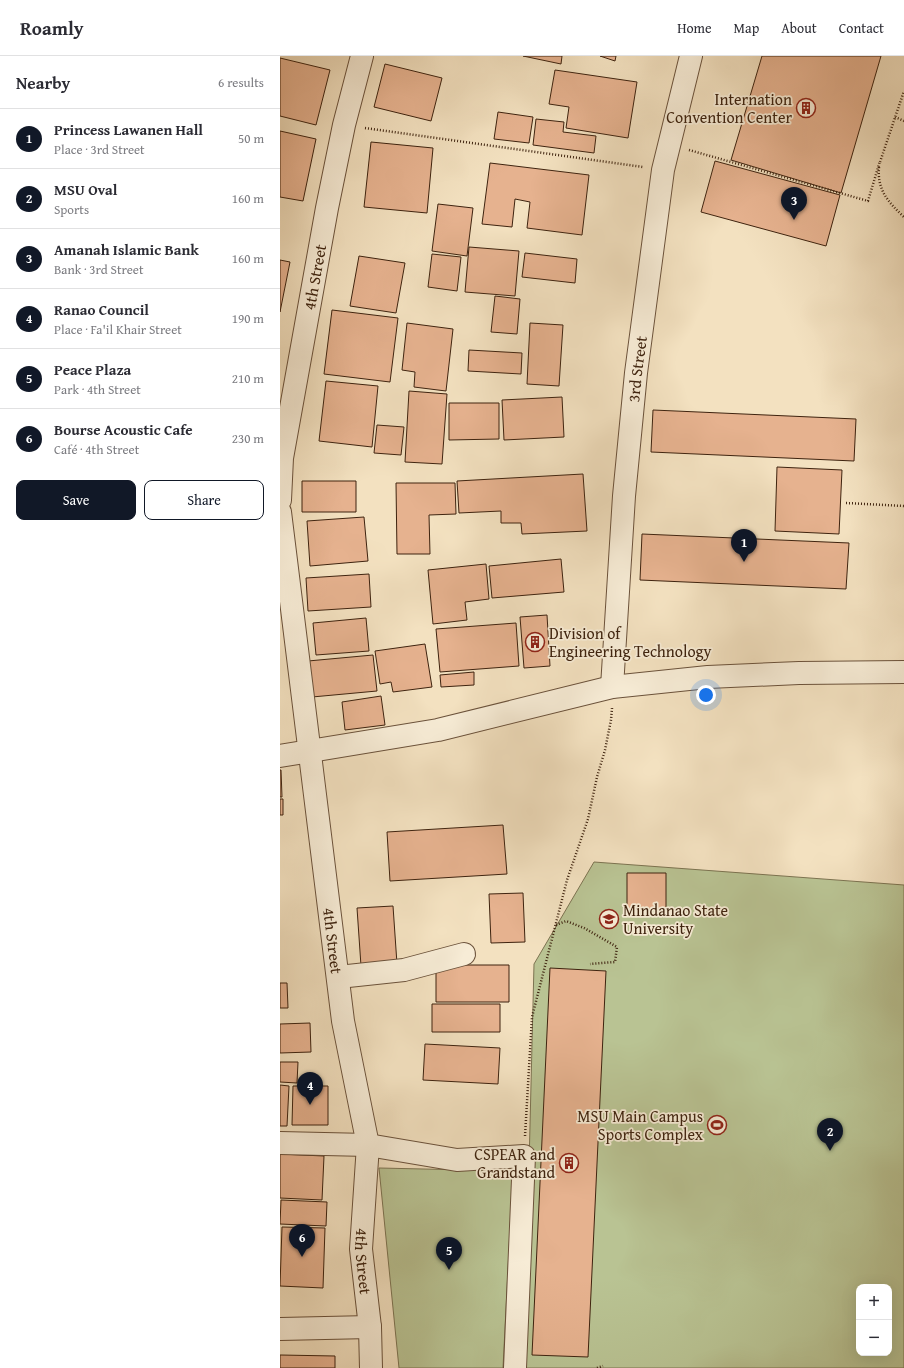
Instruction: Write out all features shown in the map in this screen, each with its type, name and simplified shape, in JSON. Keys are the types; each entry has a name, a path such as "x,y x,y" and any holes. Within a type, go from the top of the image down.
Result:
{"street":[{"name":"4th Street","path":"280,500 282,458 327,208 344,125 362,56"},
{"name":"3rd Street","path":"612,686 624,496 636,373 663,170 691,56"},
{"name":"4th Street","path":"280,512 343,1021 368,1145 361,1249 370,1327 372,1368"},
{"path":"280,756 438,730 612,686 731,676 799,673 904,672"},
{"path":"348,976 404,970 464,954"},
{"path":"280,1144 368,1145 457,1160 524,1156 515,1368"},
{"path":"280,1329 370,1327"}],"path":[{"path":"670,145 868,202 880,161 904,91"},
{"path":"895,117 904,121"},
{"path":"344,125 663,170"},
{"path":"880,161 878,178 882,190 890,203 904,217"},
{"path":"846,503 904,506"},
{"path":"524,1156 532,1017 567,880 588,819 597,777 605,750 611,720 612,686"},
{"path":"555,925 566,922 584,928 616,947 615,962 590,964"},
{"path":"597,1368 603,1366"}],"green space":[{"name":"MSU Main Campus Sports Complex","path":"594,862 904,885 904,1368 524,1368 534,964"},
{"path":"379,1168 513,1171 503,1368 399,1368"}],"building":[{"path":"523,56 562,56 561,64"},
{"path":"600,56 616,56 615,61"},
{"name":"Internation Convention Center","path":"762,56 881,56 841,193 731,160"},
{"path":"280,58 330,70 316,125 280,116"},
{"path":"385,64 442,78 431,121 374,107"},
{"path":"555,70 637,82 628,138 566,128 569,107 549,104"},
{"path":"498,112 533,117 529,143 494,139"},
{"path":"536,119 564,122 563,132 596,136 594,153 533,145"},
{"path":"280,131 316,139 303,201 280,197"},
{"path":"371,142 433,148 427,213 364,207"},
{"path":"715,161 840,195 826,246 701,212"},
{"path":"490,163 589,175 582,235 527,228 530,202 515,199 512,227 482,224"},
{"path":"438,204 473,208 467,256 432,251"},
{"path":"469,247 519,251 515,296 465,292"},
{"path":"525,253 577,259 575,283 522,277"},
{"path":"432,254 461,257 457,291 428,287"},
{"path":"359,256 405,263 396,313 350,306"},
{"path":"280,260 290,262 280,312"},
{"path":"495,296 520,299 517,334 491,332"},
{"path":"332,310 398,318 390,382 324,374"},
{"path":"407,323 453,329 446,391 414,387 415,372 402,370"},
{"path":"530,323 563,325 559,386 527,384"},
{"path":"469,350 522,353 521,374 468,371"},
{"path":"326,381 378,386 372,447 319,441"},
{"path":"409,391 447,394 442,464 405,462"},
{"path":"562,397 564,437 504,440 502,400"},
{"path":"449,403 499,403 499,439 449,440"},
{"path":"653,410 856,419 854,461 651,452"},
{"path":"377,425 404,427 401,455 374,453"},
{"path":"777,467 842,470 839,534 775,531"},
{"path":"583,474 587,531 522,534 521,523 501,523 501,511 459,513 457,481"},
{"path":"302,481 356,481 356,512 302,512"},
{"path":"396,483 455,483 456,514 429,515 430,554 397,554"},
{"path":"364,517 368,561 310,566 307,521"},
{"path":"642,534 849,543 846,589 640,580"},
{"path":"561,559 564,592 492,598 489,566"},
{"path":"486,564 489,599 465,602 467,620 433,624 428,570"},
{"path":"369,574 371,607 308,611 306,578"},
{"name":"Division of Engineering Technology","path":"547,615 550,666 524,668 520,617"},
{"path":"366,618 369,651 316,655 313,623"},
{"path":"516,623 519,666 440,672 436,629"},
{"path":"425,644 432,687 393,692 391,682 380,684 375,651"},
{"path":"373,655 377,691 312,697 308,661"},
{"path":"474,672 474,685 441,687 440,675"},
{"path":"381,696 385,725 345,730 342,702"},
{"path":"281,770 282,797 280,797"},
{"path":"280,799 283,799 283,815 280,815"},
{"path":"503,825 507,874 390,881 387,832"},
{"path":"627,873 666,873 666,909 627,909"},
{"path":"523,893 525,942 491,943 489,894"},
{"path":"393,906 397,964 361,966 357,908"},
{"path":"436,965 509,965 509,1002 436,1002"},
{"name":"CSPEAR and Grandstand","path":"550,968 606,971 588,1357 532,1355"},
{"path":"280,983 287,983 288,1008 280,1008"},
{"path":"432,1004 500,1004 500,1032 432,1032"},
{"path":"310,1023 311,1052 280,1053 280,1024"},
{"path":"425,1044 500,1048 498,1084 423,1080"},
{"path":"280,1062 298,1062 297,1083 280,1082"},
{"path":"280,1085 289,1086 287,1126 280,1126"},
{"path":"293,1086 328,1086 328,1125 292,1125"},
{"path":"280,1154 324,1156 322,1200 280,1198"},
{"path":"281,1200 327,1202 326,1226 280,1224"},
{"path":"282,1227 325,1228 323,1288 280,1286"},
{"path":"280,1355 335,1356 335,1368 280,1368"}],"place":[{"name":"Internation Convention Center","path":"806,108"},
{"name":"Amanah Islamic Bank","path":"794,220"},
{"name":"Princess Lawanen Hall","path":"744,562"},
{"name":"Division of Engineering Technology","path":"535,642"},
{"name":"Mindanao State University","path":"609,919"},
{"name":"Ranao Council","path":"310,1105"},
{"name":"MSU Main Campus Sports Complex","path":"717,1125"},
{"name":"MSU Oval","path":"830,1151"},
{"name":"CSPEAR and Grandstand","path":"569,1163"},
{"name":"Bourse Acoustic Cafe","path":"302,1257"},
{"name":"Peace Plaza","path":"449,1270"}]}
